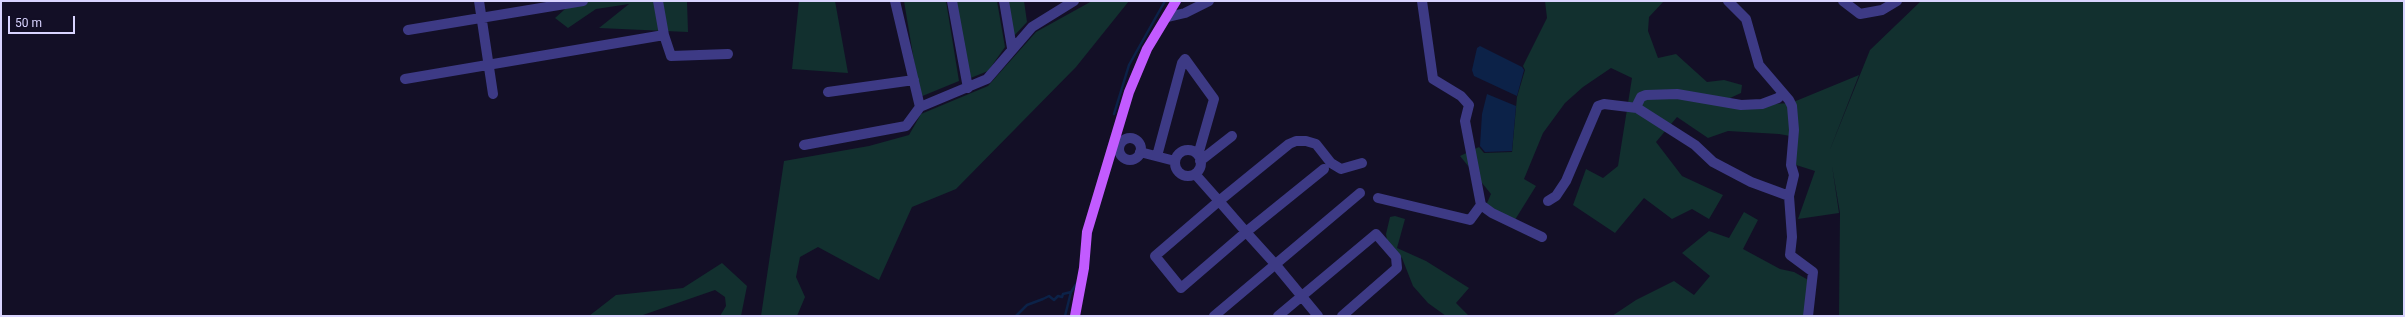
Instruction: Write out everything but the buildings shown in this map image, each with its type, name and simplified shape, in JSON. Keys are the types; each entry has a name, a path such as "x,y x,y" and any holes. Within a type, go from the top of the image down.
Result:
{"main road":[{"path":"1075,316 1084,268 1087,232 1117,144 1136,72 1147,49 1176,1"}],"street":[{"path":"479,1 480,18 493,94"},
{"path":"408,30 583,1"},
{"path":"658,1 664,34 669,52 673,57 728,54"},
{"path":"895,1 920,107"},
{"path":"952,1 968,88"},
{"path":"1004,1 1012,48"},
{"path":"804,145 902,127 910,121 920,107 987,79 999,68 1012,48 1032,27 1059,6 1074,1"},
{"path":"1168,16 1185,13 1209,1"},
{"path":"1422,1 1433,79 1460,96 1469,105 1465,121 1481,205 1492,213 1542,237"},
{"path":"1728,1 1746,19 1759,65 1789,100 1793,115 1791,165 1794,179 1789,196 1792,237 1790,255 1810,270 1814,278 1808,316"},
{"path":"1843,1 1860,14 1882,10 1897,1"},
{"path":"405,79 664,34"},
{"path":"1157,156 1182,63 1185,59 1214,99 1199,158 1200,168 1195,174 1187,176 1179,173 1175,166 1175,160 1178,154 1186,150 1199,158"},
{"path":"828,92 914,80"},
{"path":"1638,108 1638,100 1646,95 1677,94 1741,105 1762,104 1778,98 1783,93"},
{"path":"1548,202 1556,196 1566,181 1598,106 1604,104 1638,108 1694,145 1717,164 1751,182 1789,196"},
{"path":"1199,158 1232,136"},
{"path":"1128,138 1135,139 1140,145 1140,152 1136,158 1126,159 1121,155 1117,144 1128,138"},
{"path":"1324,169 1246,232 1181,288 1154,256 1289,144 1296,141 1306,141 1316,144 1331,163 1341,169 1362,163"},
{"path":"1140,152 1175,160"},
{"path":"1195,174 1275,264 1318,316"},
{"path":"1214,316 1360,193"},
{"path":"1378,198 1470,220 1481,205"},
{"path":"1278,316 1376,234 1396,257 1397,268 1342,316"}],"green space":[{"path":"571,1 687,1 688,32 599,28 629,4 596,9 568,28 555,18 573,2"},
{"path":"799,1 835,1 848,73 792,69"},
{"path":"904,1 946,1 959,81 920,97"},
{"path":"955,1 997,1 1005,47 988,71 968,79"},
{"path":"1005,1 1024,1 1027,22 1013,37"},
{"path":"1092,1 1129,1 1076,67 956,189 912,207 879,280 818,247 800,257 796,277 805,297 797,316 761,316 784,161 869,146 909,135 921,114 988,86 1036,32"},
{"path":"1545,1 1664,1 1649,17 1648,31 1658,58 1676,54 1707,82 1724,80 1742,85 1741,93 1730,98 1733,106 1791,103 1859,75 1829,152 1870,50 1921,1 2404,1 2404,316 1839,316 1840,213 1832,166 1839,213 1798,219 1815,171 1793,164 1796,137 1779,134 1728,131 1708,138 1677,117 1656,142 1682,176 1723,195 1709,219 1692,209 1672,219 1644,198 1615,233 1573,205 1586,169 1603,178 1618,166 1632,78 1611,68 1583,87 1565,103 1543,133 1524,179 1536,186 1513,223 1483,212 1491,194 1460,156 1479,147 1484,153 1512,152 1517,97 1525,70 1523,66 1547,18"},
{"path":"1744,212 1758,220 1743,249 1780,269 1794,272 1812,282 1805,316 1612,316 1636,300 1674,281 1694,295 1710,276 1682,253 1709,231 1729,238"},
{"path":"1395,216 1405,219 1397,248 1426,261 1469,288 1456,303 1469,316 1446,316 1428,303 1413,286 1402,258 1388,246 1386,234 1390,217"},
{"path":"722,263 747,286 741,316 720,316 726,306 725,297 715,290 640,316 589,316 616,295 683,288"}],"water":[{"path":"1480,46 1522,67 1524,70 1517,96 1474,76 1472,70 1477,48"},
{"path":"1487,94 1516,106 1512,151 1485,152 1480,146 1482,114"}],"waterway":[{"path":"1114,114 1129,65 1165,1"},
{"path":"1065,316 1071,292 1077,283"},
{"path":"1016,316 1027,305 1049,296 1054,300 1058,296 1062,297 1063,294 1071,292"}]}
